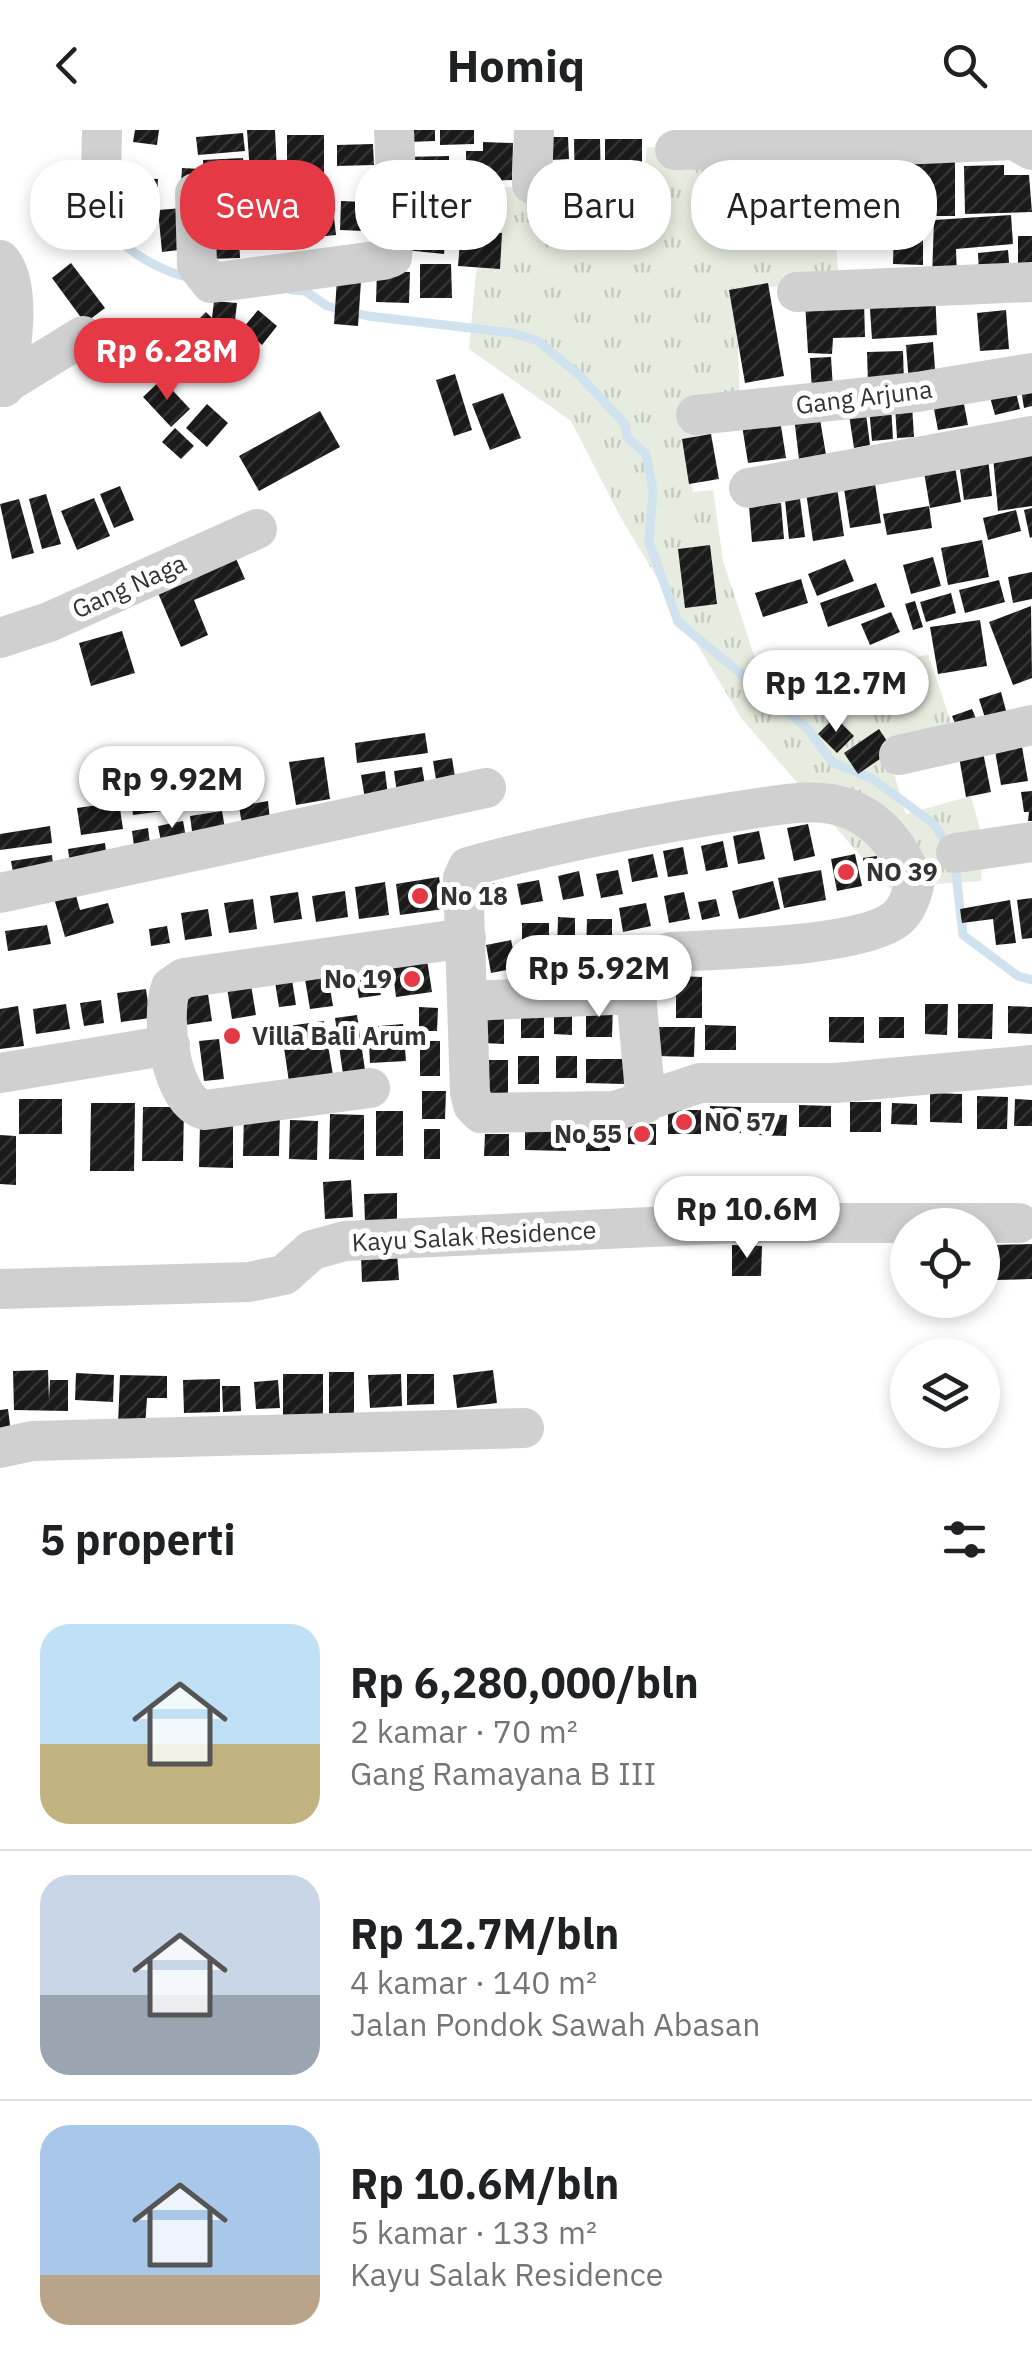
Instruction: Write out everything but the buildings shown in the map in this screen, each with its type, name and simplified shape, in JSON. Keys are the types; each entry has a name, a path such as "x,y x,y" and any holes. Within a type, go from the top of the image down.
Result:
{"street":[{"path":"101,160 102,130"},
{"path":"197,250 197,265 211,282 392,257 396,231 394,130"},
{"path":"533,160 534,130"},
{"path":"675,150 916,137 1014,140 1032,150"},
{"path":"0,260 11,282 12,353 2,387"},
{"path":"797,292 1032,282"},
{"path":"2,387 83,336"},
{"name":"Gang Arjuna","path":"696,415 917,392 1032,373"},
{"path":"749,488 1032,436"},
{"name":"Gang Naga","path":"0,638 49,622 257,529"},
{"path":"899,755 1032,724"},
{"path":"0,893 486,788"},
{"path":"646,1104 636,994 637,978 648,963 671,952 848,936 886,926 900,917 914,886 903,855 885,831 831,804 763,808 674,821 468,867 463,878 470,1092 473,1105 482,1112 615,1111 646,1104 700,1084 836,1083 1032,1064"},
{"path":"956,853 1032,842"},
{"path":"370,1088 205,1110 186,1102 179,1090 170,1046 170,987 184,978 466,938"},
{"path":"468,1001 636,994"},
{"path":"0,1073 170,1046"},
{"name":"Kayu Salak Residence","path":"0,1289 249,1282 284,1275 312,1250 345,1241 740,1223 1018,1223"},
{"path":"0,1306 226,1302"},
{"path":"0,1448 32,1441 524,1428"}],"green space":[{"path":"647,147 709,150 708,160 691,160 691,250 837,250 839,283 736,289 740,409 705,413 710,453 688,456 693,492 713,490 723,561 769,701 928,654 955,734 888,753 906,814 971,796 984,844 981,881 921,885 923,915 884,883 742,719 621,518 571,421 469,349 478,250 507,250 507,187 527,189 527,250 671,250 671,160 646,160"}],"waterway":[{"path":"131,250 168,271 192,278"},
{"path":"291,290 305,291 327,306 368,316 513,333 538,341 579,375 625,424 627,437 646,454 653,491 649,542 678,622 808,729 832,762 873,779 934,824 948,846"},
{"path":"955,865 963,935 1018,976 1032,980"}],"place":[{"name":"NO 39","path":"846,872"},
{"name":"No 18","path":"420,896"},
{"name":"No 19","path":"412,979"},
{"name":"Villa Bali Arum","path":"232,1036"},
{"name":"NO 57","path":"684,1122"},
{"name":"No 55","path":"642,1134"}]}
